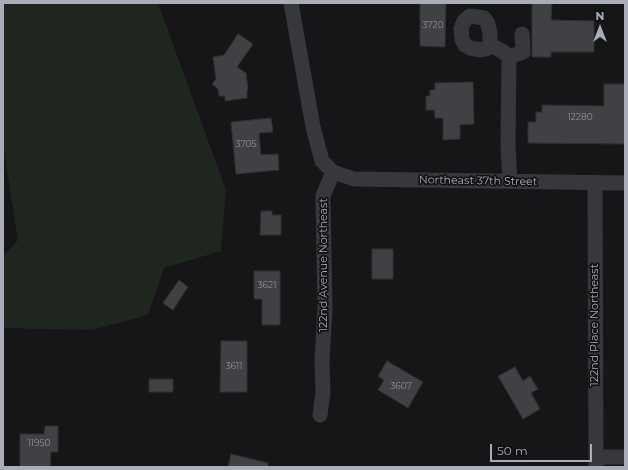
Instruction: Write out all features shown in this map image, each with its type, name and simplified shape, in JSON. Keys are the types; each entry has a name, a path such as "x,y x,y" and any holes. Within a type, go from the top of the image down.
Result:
{"street":[{"path":"291,3 313,127 322,161 332,172"},
{"path":"509,57 522,52 522,34"},
{"path":"490,45 502,51 509,57"},
{"path":"509,57 508,145 510,182"},
{"name":"Northeast 37th Street","path":"332,172 354,179 625,183"},
{"name":"122nd Avenue Northeast","path":"320,415 323,392 322,362 325,308 323,196 332,172"},
{"name":"122nd Place Northeast","path":"594,183 596,462"},
{"path":"596,462 625,457"}],"shaded area":[{"path":"3,3 158,3 226,190 221,251 164,268 148,315 92,330 3,328 3,256 18,240 3,146"}],"building":[{"path":"420,3 446,3 445,47 420,46"},
{"path":"532,3 552,3 551,20 594,21 594,52 551,52 551,57 532,57"},
{"path":"238,34 253,44 237,67 246,73 248,89 247,98 225,101 225,96 219,96 218,89 212,84 216,79 213,57 224,55"},
{"path":"473,82 474,124 460,125 460,139 443,140 443,118 435,118 434,110 426,110 426,96 430,96 430,90 435,90 435,83"},
{"path":"604,84 625,84 625,144 528,143 528,122 536,122 536,112 542,112 542,105 604,106"},
{"path":"271,118 273,132 259,133 261,155 278,154 279,170 236,174 231,122"},
{"path":"261,211 272,211 272,215 281,215 281,235 260,235"},
{"path":"372,249 393,249 393,279 372,279"},
{"path":"254,271 280,271 280,325 262,325 262,299 254,299"},
{"path":"179,280 188,287 173,310 163,303"},
{"path":"221,341 247,341 247,392 220,392"},
{"path":"387,361 423,382 408,408 378,390 384,380 378,376"},
{"path":"515,367 523,381 530,376 538,389 531,393 540,409 523,419 498,376"},
{"path":"149,379 173,379 173,392 149,392"},
{"path":"45,426 58,426 58,452 51,452 50,467 20,467 20,434 44,434"},
{"path":"231,454 268,463 268,467 228,467"}]}
